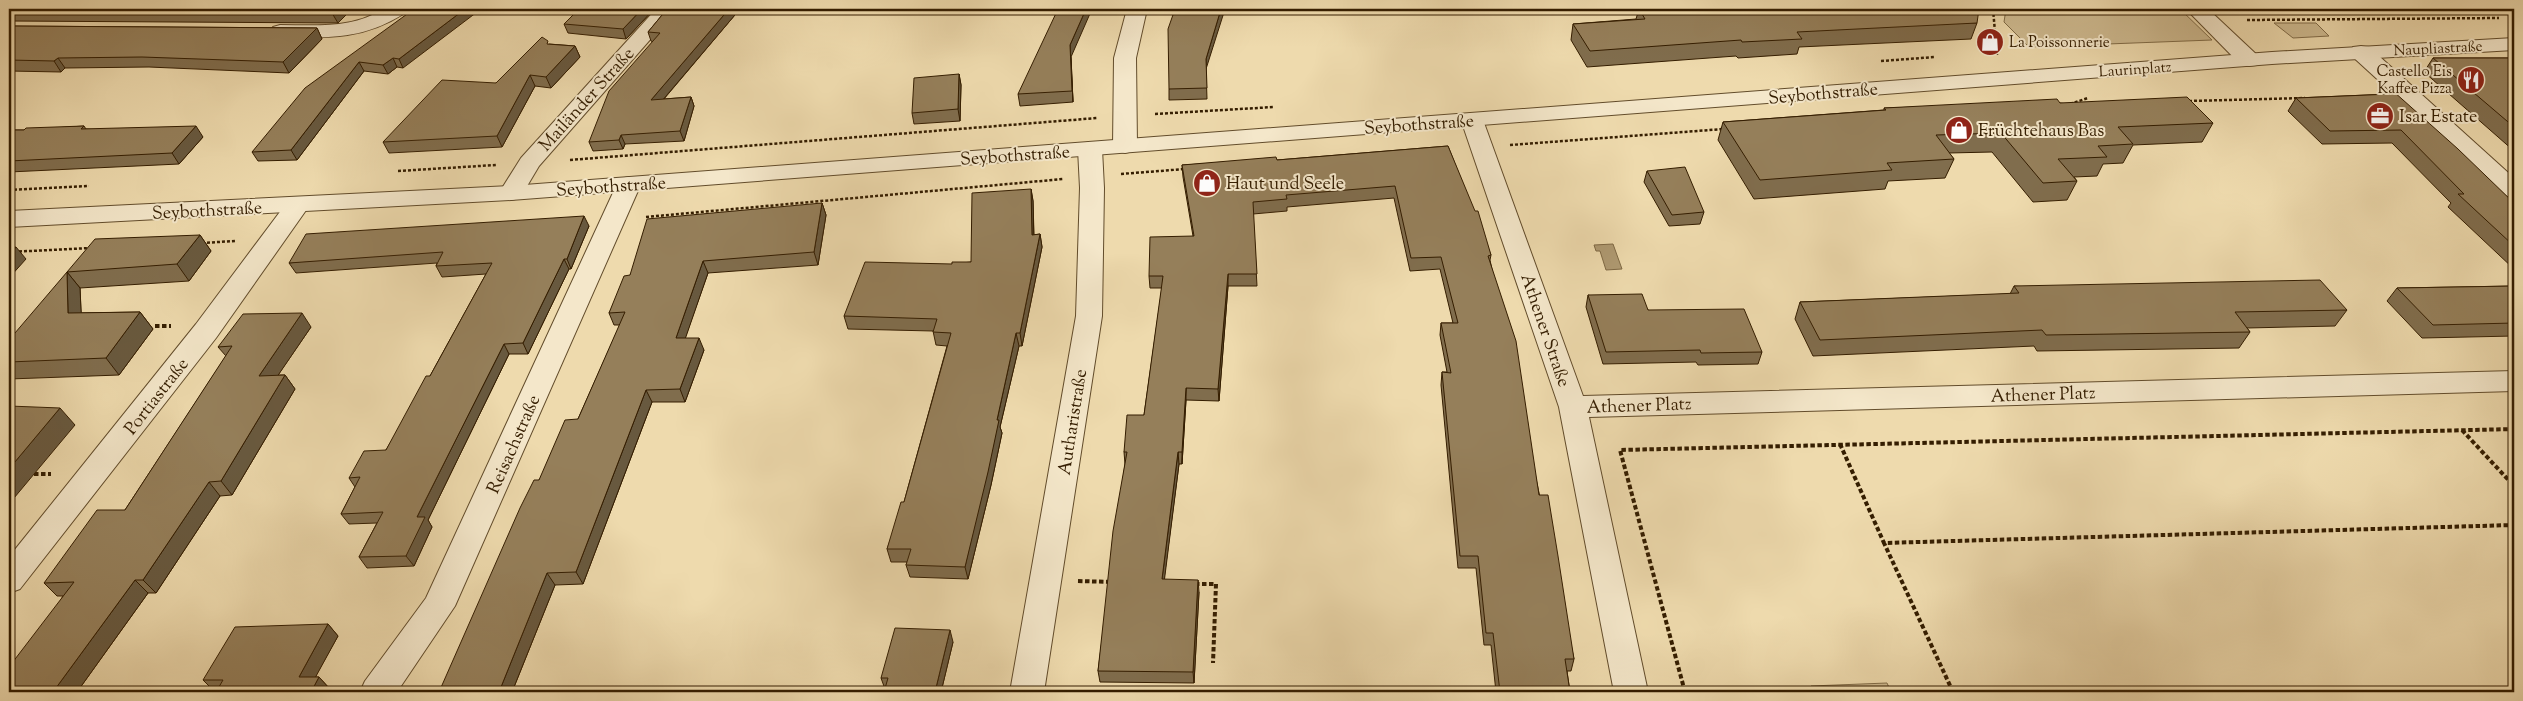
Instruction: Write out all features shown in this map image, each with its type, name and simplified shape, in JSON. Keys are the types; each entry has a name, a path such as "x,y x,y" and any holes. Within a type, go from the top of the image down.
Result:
{"street":[{"path":"263,31 351,32 380,22 398,9"},
{"name":"Mailänder Straße","path":"511,193 529,163 667,9"},
{"path":"1125,146 1125,58 1137,9"},
{"path":"2196,9 2249,60"},
{"path":"2226,15 2272,58"},
{"name":"Naupliastraße","path":"2361,52 2514,44"},
{"path":"2361,52 2514,191"},
{"name":"Laurinplatz","path":"2021,78 2361,52"},
{"name":"Seybothstraße","path":"9,219 297,206 629,184 1091,163 1125,146 2021,78"},
{"name":"Athener Straße","path":"1472,120 1573,407 1630,692"},
{"name":"Autharistraße","path":"1027,692 1090,316 1091,163"},
{"name":"Reisachstraße","path":"377,692 440,606 629,184"},
{"name":"Portiastraße","path":"9,580 200,339 297,206"},
{"name":"Athener Platz","path":"1573,407 2514,380"}],"path":[{"path":"1993,9 1996,54 2021,78"},
{"path":"2226,15 2506,18"},
{"path":"2180,102 2306,98"},
{"path":"2062,106 2082,105"},
{"path":"1482,147 1729,128"},
{"path":"614,220 1091,163 1194,168"},
{"path":"194,243 272,240"},
{"path":"9,252 97,248"},
{"path":"1685,692 1620,450 2514,429"},
{"path":"2462,430 2514,486"},
{"path":"1840,444 1953,692"},
{"path":"1884,543 2514,525"},
{"path":"1046,580 1122,582"},
{"path":"1188,584 1216,584 1213,663"}],"shaded area":[{"path":"2006,9 2180,9 2212,40 2029,47 2004,22"},
{"path":"2274,23 2316,23 2329,36 2293,38"},
{"path":"1613,244 1622,269 1606,270 1600,251 1596,251 1594,245"},
{"path":"1887,683 1891,692 1813,692 1811,686"}],"building":[{"path":"9,9 336,9 332,13 9,11"},
{"path":"414,9 465,9 399,59 393,58 383,65 359,62 291,150 252,152 305,88"},
{"path":"579,9 642,9 623,29 564,24"},
{"path":"667,9 729,9 651,100 691,97 680,131 621,135 619,140 589,142 609,91 660,33 648,32"},
{"path":"1058,9 1086,9 1070,45 1072,91 1018,94"},
{"path":"1175,9 1221,9 1206,59 1207,88 1169,89 1168,29"},
{"path":"1639,9 1979,9 1977,23 1797,32 1802,39 1742,42 1741,40 1590,51 1573,24 1645,19"},
{"path":"9,26 317,28 283,62 142,57 58,58 54,61 9,60"},
{"path":"542,37 548,41 547,44 575,46 546,77 530,75 497,136 383,142 442,80 496,83"},
{"path":"2433,58 2514,58 2514,127"},
{"path":"959,74 958,109 912,113 914,78"},
{"path":"2393,91 2458,149 2514,203 2514,246 2458,194 2464,194 2401,130 2330,131 2296,98 2391,94"},
{"path":"2187,97 2213,123 2118,127 2133,144 2098,146 2107,157 2058,159 2077,181 2043,183 2001,133 1936,135 1954,159 1887,163 1892,170 1760,180 1723,122 1886,110 1884,108 2057,99 2060,103"},
{"path":"84,126 81,129 196,126 172,153 9,161 9,130"},
{"path":"1448,146 1475,211 1478,211 1491,255 1488,256 1516,341 1539,495 1548,495 1574,659 1565,659 1570,692 1500,692 1493,633 1486,633 1478,556 1460,556 1442,372 1451,373 1441,323 1458,323 1441,257 1411,258 1395,186 1286,195 1287,199 1253,202 1257,274 1228,274 1218,389 1186,388 1182,452 1178,452 1162,579 1198,580 1193,672 1098,671 1113,531 1127,452 1124,452 1127,415 1144,415 1163,276 1149,276 1150,237 1194,236 1182,165 1276,157 1277,160"},
{"path":"1685,167 1704,212 1672,215 1647,171"},
{"path":"1031,189 1032,235 1040,234 1020,333 1016,333 988,472 965,567 906,565 911,549 887,549 901,502 904,502 951,333 933,332 937,319 844,316 865,262 952,264 952,262 971,262 972,193"},
{"path":"822,203 814,252 703,261 676,338 699,338 680,389 646,390 576,572 547,573 499,692 439,692 534,480 539,480 565,420 578,419 625,312 609,313 624,276 630,275 647,219"},
{"path":"584,216 567,259 564,259 523,343 504,344 417,517 425,517 406,556 359,557 383,512 341,514 360,477 349,478 364,451 386,450 426,376 430,376 492,263 436,266 443,252 289,263 306,234"},
{"path":"200,235 177,264 67,272 95,239"},
{"path":"9,247 16,247 9,255"},
{"path":"67,272 68,313 140,312 106,358 9,362 9,340"},
{"path":"2320,280 2347,310 2235,312 2250,332 2046,335 2042,330 1820,340 1800,302 2019,293 2014,286"},
{"path":"2514,286 2514,323 2433,325 2397,288"},
{"path":"1642,294 1648,310 1744,309 1762,352 1701,353 1700,350 1606,352 1588,295"},
{"path":"302,313 259,376 285,375 221,481 209,482 143,580 135,580 53,692 9,692 9,667 74,582 44,583 97,510 125,510 232,346 218,347 243,314"},
{"path":"9,406 60,408 9,469"},
{"path":"328,624 299,677 319,677 311,692 216,692 223,680 203,680 235,627"},
{"path":"895,628 950,630 935,692 884,692 888,678 881,678"}],"place":[{"name":"La Poissonnerie","path":"1990,42"},
{"name":"Castello Eis Kaffee Pizza","path":"2471,80"},
{"name":"Isar Estate","path":"2380,116"},
{"name":"Früchtehaus Bas","path":"1959,130"},
{"name":"Haut und Seele","path":"1207,183"}]}
